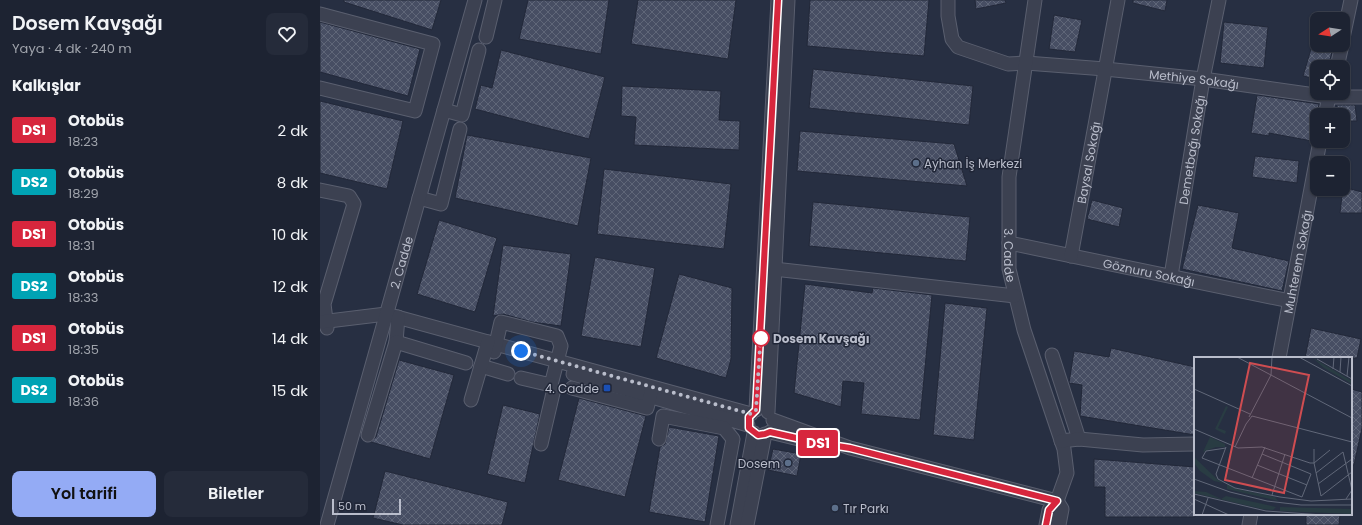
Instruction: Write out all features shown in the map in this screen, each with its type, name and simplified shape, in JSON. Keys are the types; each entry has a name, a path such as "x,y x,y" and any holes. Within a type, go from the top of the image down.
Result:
{"street":[{"name":"2. Cadde","path":"327,525 392,319 419,198 475,0"},
{"path":"486,37 495,0"},
{"path":"769,269 778,0"},
{"path":"659,439 664,416 724,428 733,439 718,519 742,522 761,422 769,269 788,0"},
{"name":"Methiye Sokağı","path":"948,0 948,16 952,39 958,47 1008,64 1026,63 1105,69 1203,79 1310,92"},
{"name":"3. Cadde","path":"1035,0 1009,177 1009,269 1024,330 1061,441 1067,473 1057,501 1049,510 1046,525"},
{"name":"Baysal Sokağı","path":"1071,256 1118,0"},
{"name":"Demetbağı Sokağı","path":"1170,276 1203,79 1219,0"},
{"path":"1348,12 1351,0"},
{"path":"320,14 433,44 415,111 320,88"},
{"path":"444,110 462,115 479,50"},
{"name":"Methiye Sokağı","path":"1350,96 1362,97"},
{"path":"419,198 441,204 460,128"},
{"name":"Muhterem Sokağı","path":"1279,357 1319,148"},
{"path":"320,190 349,196 354,204 322,305 323,326 392,319 651,392 800,431 850,448 1057,501 1062,509 1059,525"},
{"name":"Göznuru Sokağı","path":"1009,243 1290,301"},
{"path":"769,269 1015,296"},
{"path":"368,434 396,342 392,319"},
{"path":"471,400 480,366 491,347 501,322 557,336 561,346 551,385 553,393 541,444"},
{"path":"396,342 466,363"},
{"path":"1052,355 1079,439"},
{"path":"480,366 508,374"},
{"path":"521,378 551,385"},
{"path":"572,388 647,408 651,392"},
{"path":"1061,441 1079,439 1143,445 1194,444"},
{"path":"1249,525 1251,515"}],"building":[{"path":"344,0 441,0 432,30 344,2"},
{"path":"528,0 609,0 601,54 519,39"},
{"path":"638,0 736,0 728,59 631,44"},
{"path":"810,0 929,0 924,56 807,46"},
{"path":"975,0 1005,0 1006,3 976,9"},
{"path":"1133,0 1167,0 1165,11 1133,3"},
{"path":"1054,15 1082,20 1075,52 1049,49"},
{"path":"320,22 420,49 408,96 320,72"},
{"path":"1224,22 1268,27 1264,68 1220,63"},
{"path":"501,50 605,77 589,139 475,109 481,85 492,88"},
{"path":"1310,52 1332,52 1330,60 1310,60 1310,78 1303,76"},
{"path":"813,69 973,86 969,125 809,108"},
{"path":"622,86 721,91 719,120 740,121 739,150 634,145 636,117 621,116"},
{"path":"1257,95 1319,104 1318,108 1310,108 1310,141 1269,133 1269,136 1251,133"},
{"path":"320,101 403,121 387,189 320,173"},
{"path":"1337,105 1355,105 1357,121 1350,121 1350,108 1337,108"},
{"path":"800,131 954,144 967,186 797,171"},
{"path":"467,135 591,158 578,226 455,198"},
{"path":"1255,156 1299,161 1297,183 1252,177"},
{"path":"604,169 731,184 724,249 597,234"},
{"path":"1350,189 1362,192 1362,213 1340,213 1342,196 1350,196"},
{"path":"1092,200 1123,208 1119,227 1087,219"},
{"path":"813,202 970,217 966,261 809,246"},
{"path":"1198,205 1239,213 1232,248 1289,261 1282,291 1182,269"},
{"path":"439,220 497,238 475,312 417,294"},
{"path":"503,245 571,254 561,326 532,322 503,314 493,316"},
{"path":"595,257 655,268 641,347 581,336"},
{"path":"679,274 732,288 731,359 726,378 656,358"},
{"path":"805,284 872,293 873,288 932,295 920,420 861,414 864,383 843,381 841,407 794,393"},
{"path":"945,303 987,308 974,440 933,435"},
{"path":"1311,328 1361,339 1357,358 1305,357"},
{"path":"1111,348 1194,367 1194,435 1080,416 1082,385 1069,383 1074,351 1109,357"},
{"path":"399,360 454,375 430,459 371,442 376,437"},
{"path":"1352,389 1362,392 1362,428 1354,465 1352,465"},
{"path":"579,398 646,416 625,497 558,480"},
{"path":"503,405 540,414 525,483 487,474"},
{"path":"669,427 719,436 705,522 649,512 660,447 665,444"},
{"path":"773,449 801,454 797,476 768,470"},
{"path":"1094,459 1194,467 1195,517 1105,517 1105,487 1094,487"},
{"path":"385,471 508,502 502,525 403,525 373,518"},
{"path":"1306,515 1340,515 1339,525 1306,525"}],"bus line":[{"name":"DS1","path":"778,0 769,158 765,268 756,410 749,417 749,428 758,435 770,432 818,443 850,448 1057,501 1049,510 1046,525"}],"place":[{"name":"Ayhan İş Merkezi","path":"916,163"},
{"name":"Dosem Kavşağı","path":"761,338"},
{"name":"4. Cadde","path":"607,388"},
{"name":"Dosem","path":"788,463"},
{"name":"Tır Parkı","path":"835,508"}],"route":[{"path":"521,351 751,414 756,410 761,331 761,338"}]}
